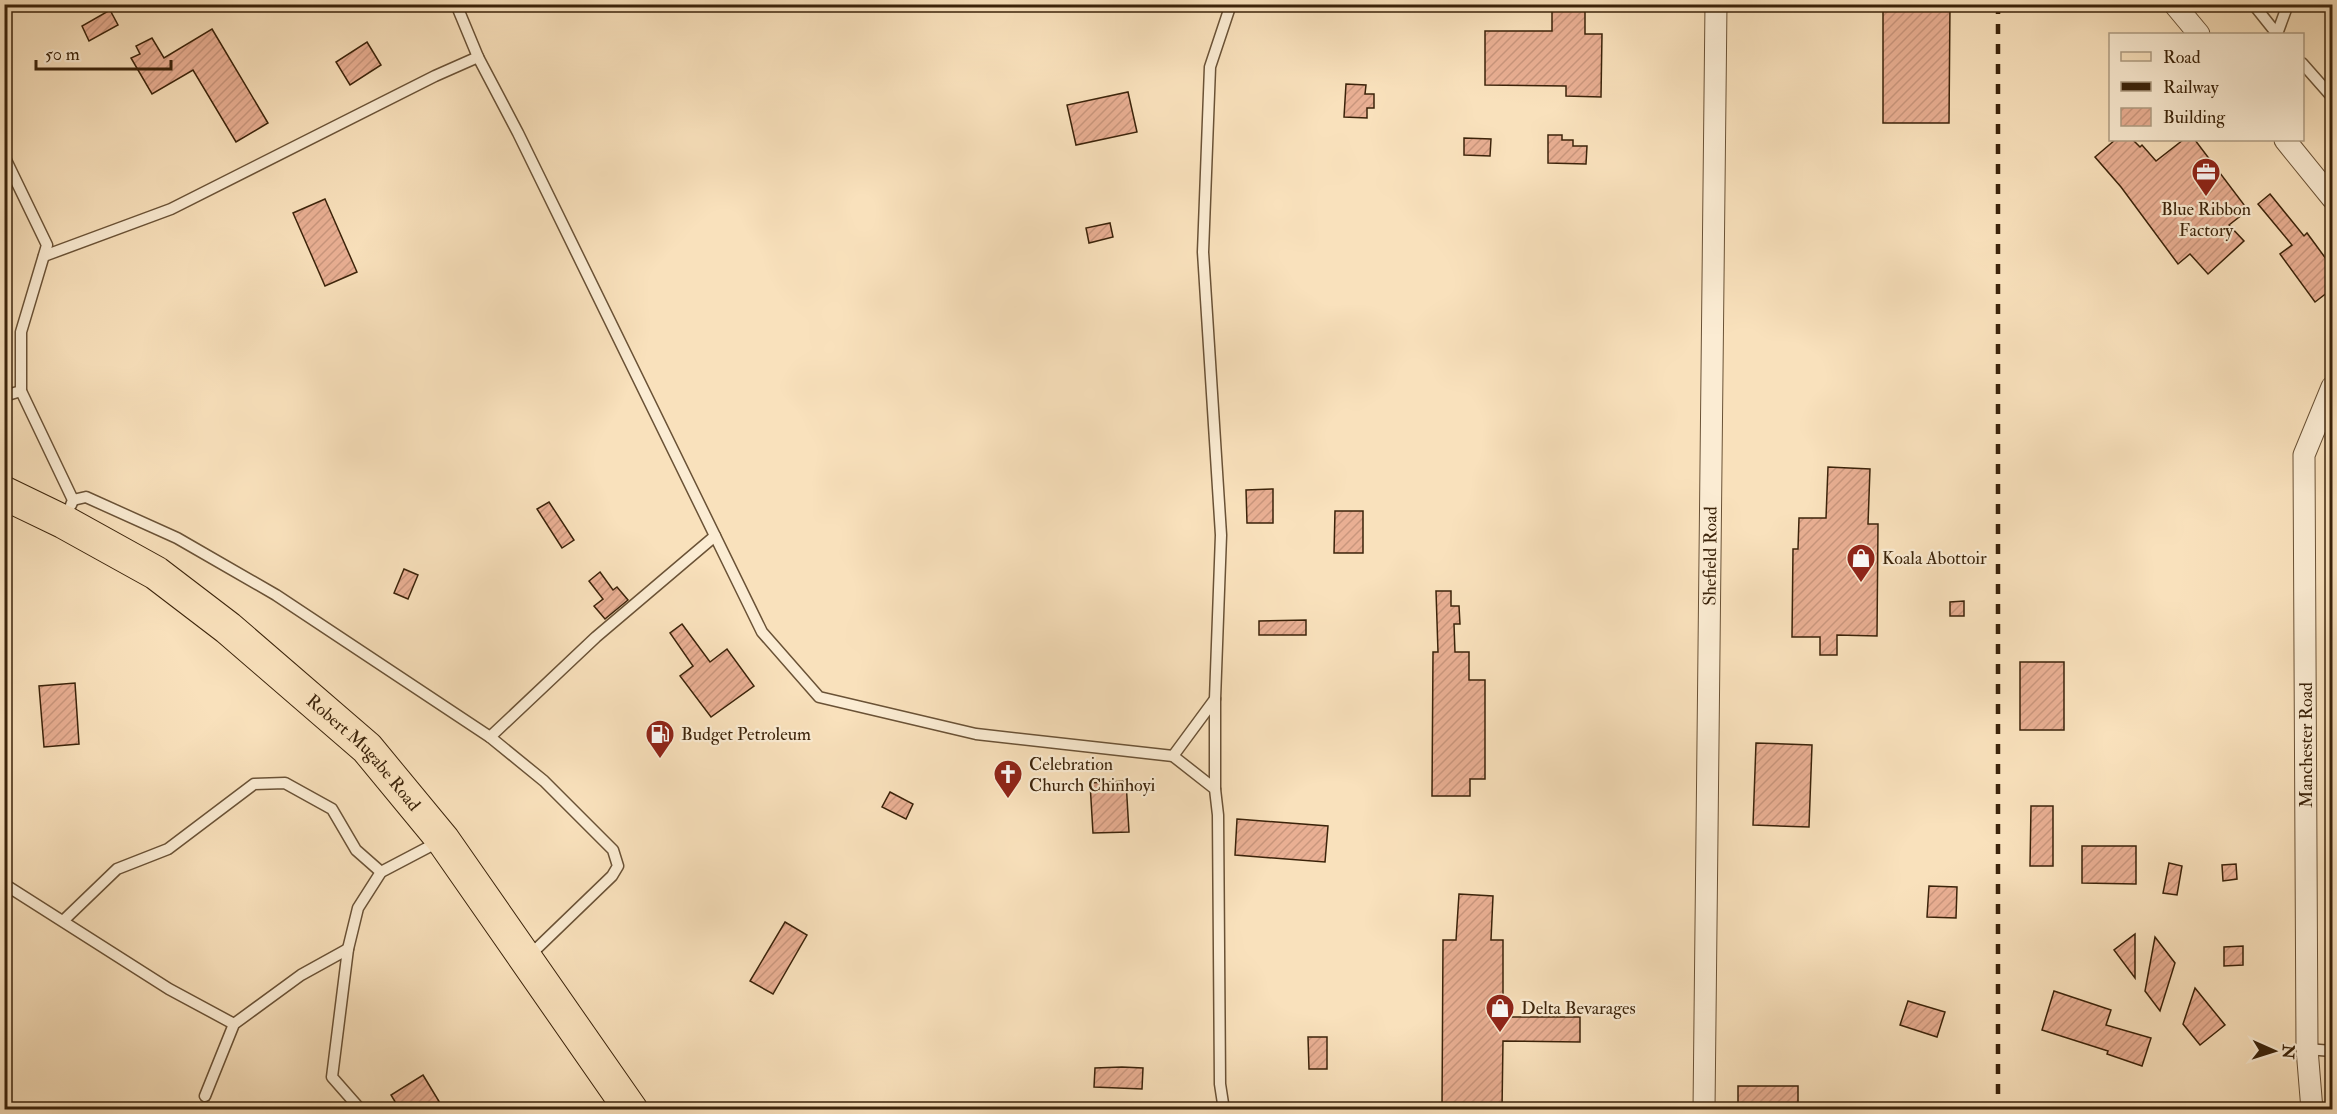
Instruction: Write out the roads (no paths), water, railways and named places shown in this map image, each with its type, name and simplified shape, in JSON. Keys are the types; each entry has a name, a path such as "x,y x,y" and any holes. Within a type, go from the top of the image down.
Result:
{"main road":[{"name":"Robert Mugabe Road","path":"4,494 69,511 228,628 367,748 443,840 631,1110"}],"street":[{"name":"Shefield Road","path":"1704,1110 1716,4"},
{"path":"2174,4 2198,33"},
{"path":"2286,141 2332,198"},
{"name":"Manchester Road","path":"2312,1110 2307,1049 2304,455 2332,387"}],"lane":[{"path":"456,4 478,57 518,133 762,632 819,697 976,734 1173,756 1215,789"},
{"path":"1224,1110 1220,1084 1218,815 1215,789 1215,699 1221,535 1203,252 1210,67 1231,4"},
{"path":"2253,4 2276,33"},
{"path":"2277,33 2288,4"},
{"path":"44,256 171,209 435,76 478,57"},
{"path":"2304,65 2332,97"},
{"path":"4,156 47,245 21,332 21,391 69,511 86,497 177,538 276,595 339,635 490,737 544,781 613,850 618,866 612,876 527,958"},
{"path":"4,396 21,391"},
{"path":"490,737 596,637 715,536"},
{"path":"1173,756 1215,699"},
{"path":"64,920 117,869 168,849 254,784 285,783 332,809 356,850 381,872"},
{"path":"362,1110 332,1077 348,949 358,908 381,872 443,840"},
{"path":"4,884 64,920 169,989 234,1024"},
{"path":"205,1096 234,1024 301,975 348,949"},
{"path":"2307,1049 2332,1051"}],"railway":[{"path":"1998,4 1998,1110"}],"place":[{"name":"Blue Ribbon Factory","path":"2206,198"},
{"name":"Koala Abottoir","path":"1861,584"},
{"name":"Budget Petroleum","path":"660,760"},
{"name":"Celebration Church Chinhoyi","path":"1008,800"},
{"name":"Delta Bevarages","path":"1500,1034"}]}
